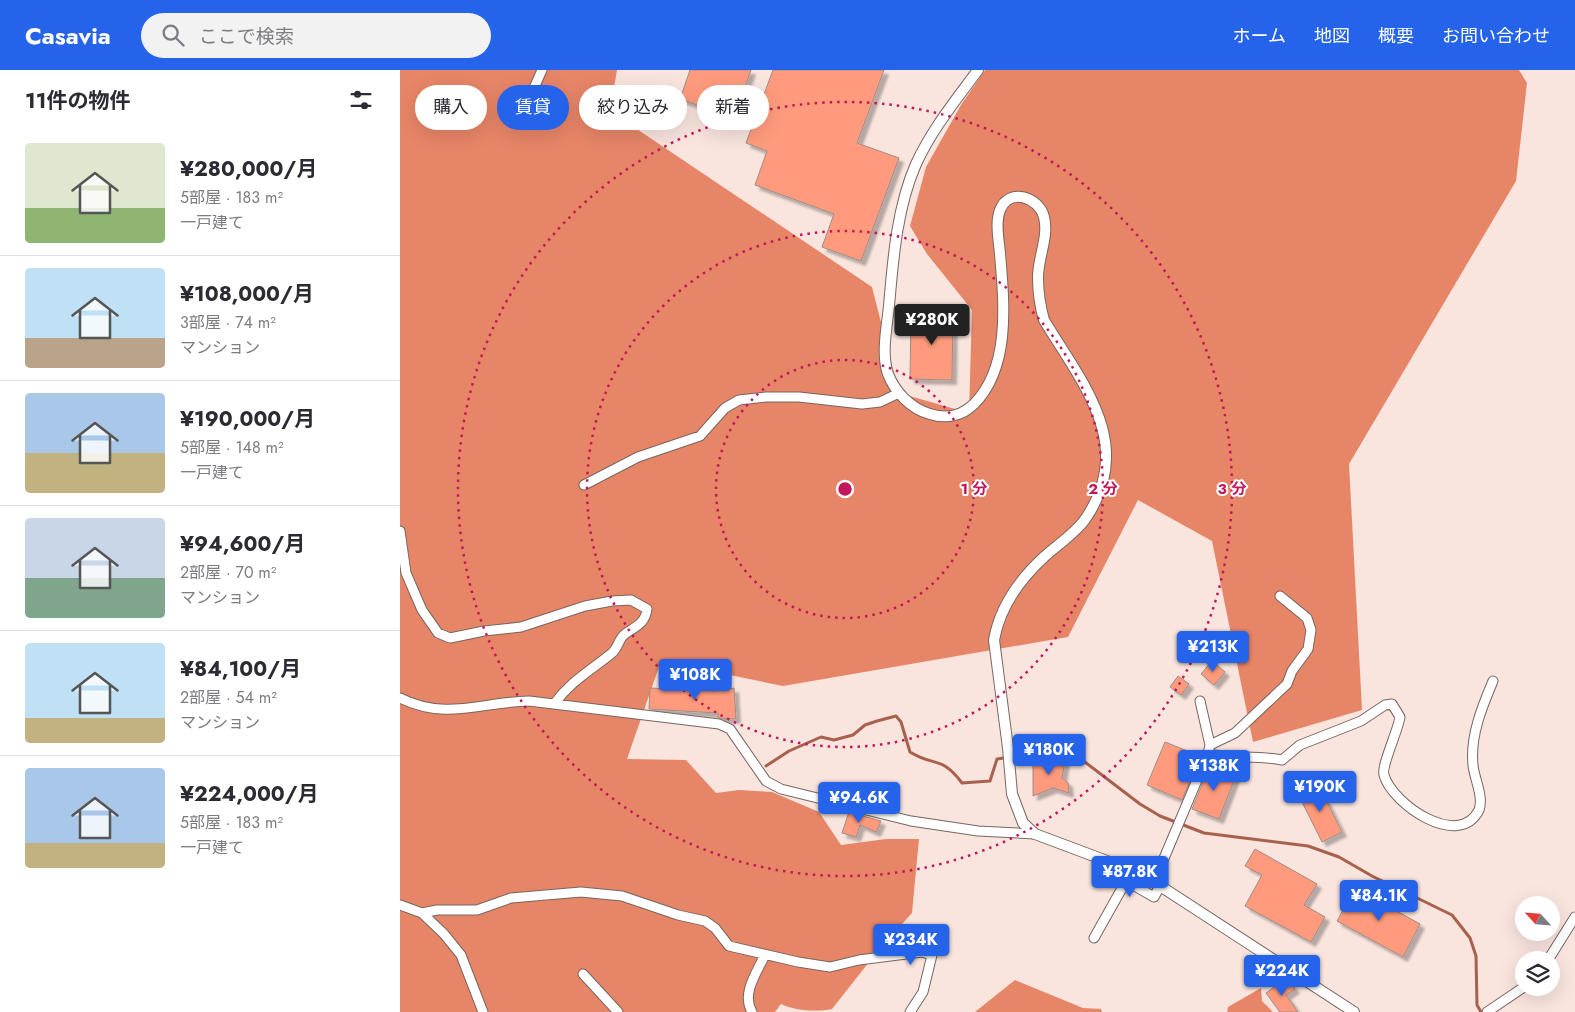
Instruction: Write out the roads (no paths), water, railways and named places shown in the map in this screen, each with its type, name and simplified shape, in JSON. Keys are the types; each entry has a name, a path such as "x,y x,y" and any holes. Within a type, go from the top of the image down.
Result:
{"street":[{"path":"535,85 542,70"},
{"path":"978,70 937,126 908,184 892,276 886,338 887,371 898,393 921,411 943,417 954,416 970,408 981,397 991,379 999,355 1003,289 998,224 1000,210 1014,196 1026,197 1040,206 1046,229 1038,276 1044,320 1092,397 1104,437 1107,462 1101,490 1084,520 1019,583 1009,598 996,628 994,640 1012,794 1023,823 1035,834"},
{"path":"584,485 638,457 700,436 725,408 739,400 766,397 799,397 862,404 880,402 898,393"},
{"path":"400,530 406,573 422,610 438,633 450,638 484,631 521,627 585,606 612,600 631,600 647,609 646,618 639,626 623,635 614,651 585,671 554,704"},
{"path":"1209,749 1235,734 1287,684 1292,671 1308,649 1311,630 1307,618 1280,596"},
{"path":"1209,749 1223,757 1263,756 1282,760 1300,745 1345,728 1369,716 1385,705 1392,704 1397,709 1400,717 1383,773 1389,788 1408,808 1451,826 1461,825 1470,820 1479,809 1480,797 1473,767 1472,749 1481,711 1492,681"},
{"path":"400,698 427,708 450,711 508,701 529,701 719,724 730,729 766,781 781,789 911,821 978,831 1035,834 1131,870 1157,884 1354,1012"},
{"path":"1094,938 1120,890 1128,882 1154,897 1157,884 1209,749 1200,701"},
{"path":"422,913 437,910 477,910 511,898 581,892 622,896 678,915 705,921 714,928 729,946 830,967 859,960 922,952 932,955 923,992 910,1012"},
{"path":"400,905 422,913 444,934 461,955 483,1012"},
{"path":"1554,951 1575,917"},
{"path":"752,1012 749,1006 748,992 765,955"},
{"path":"583,974 618,1012"},
{"path":"1486,1012 1515,993"}],"waterway":[{"path":"766,766 789,751 821,737 834,740 853,735 865,725 896,716 901,722 910,752 943,765 955,774 962,783 990,781 997,759 1041,752 1077,756 1140,804 1160,816 1204,833 1308,846 1339,857 1372,876 1452,915 1470,938 1476,956 1477,1005 1481,1012"}]}
